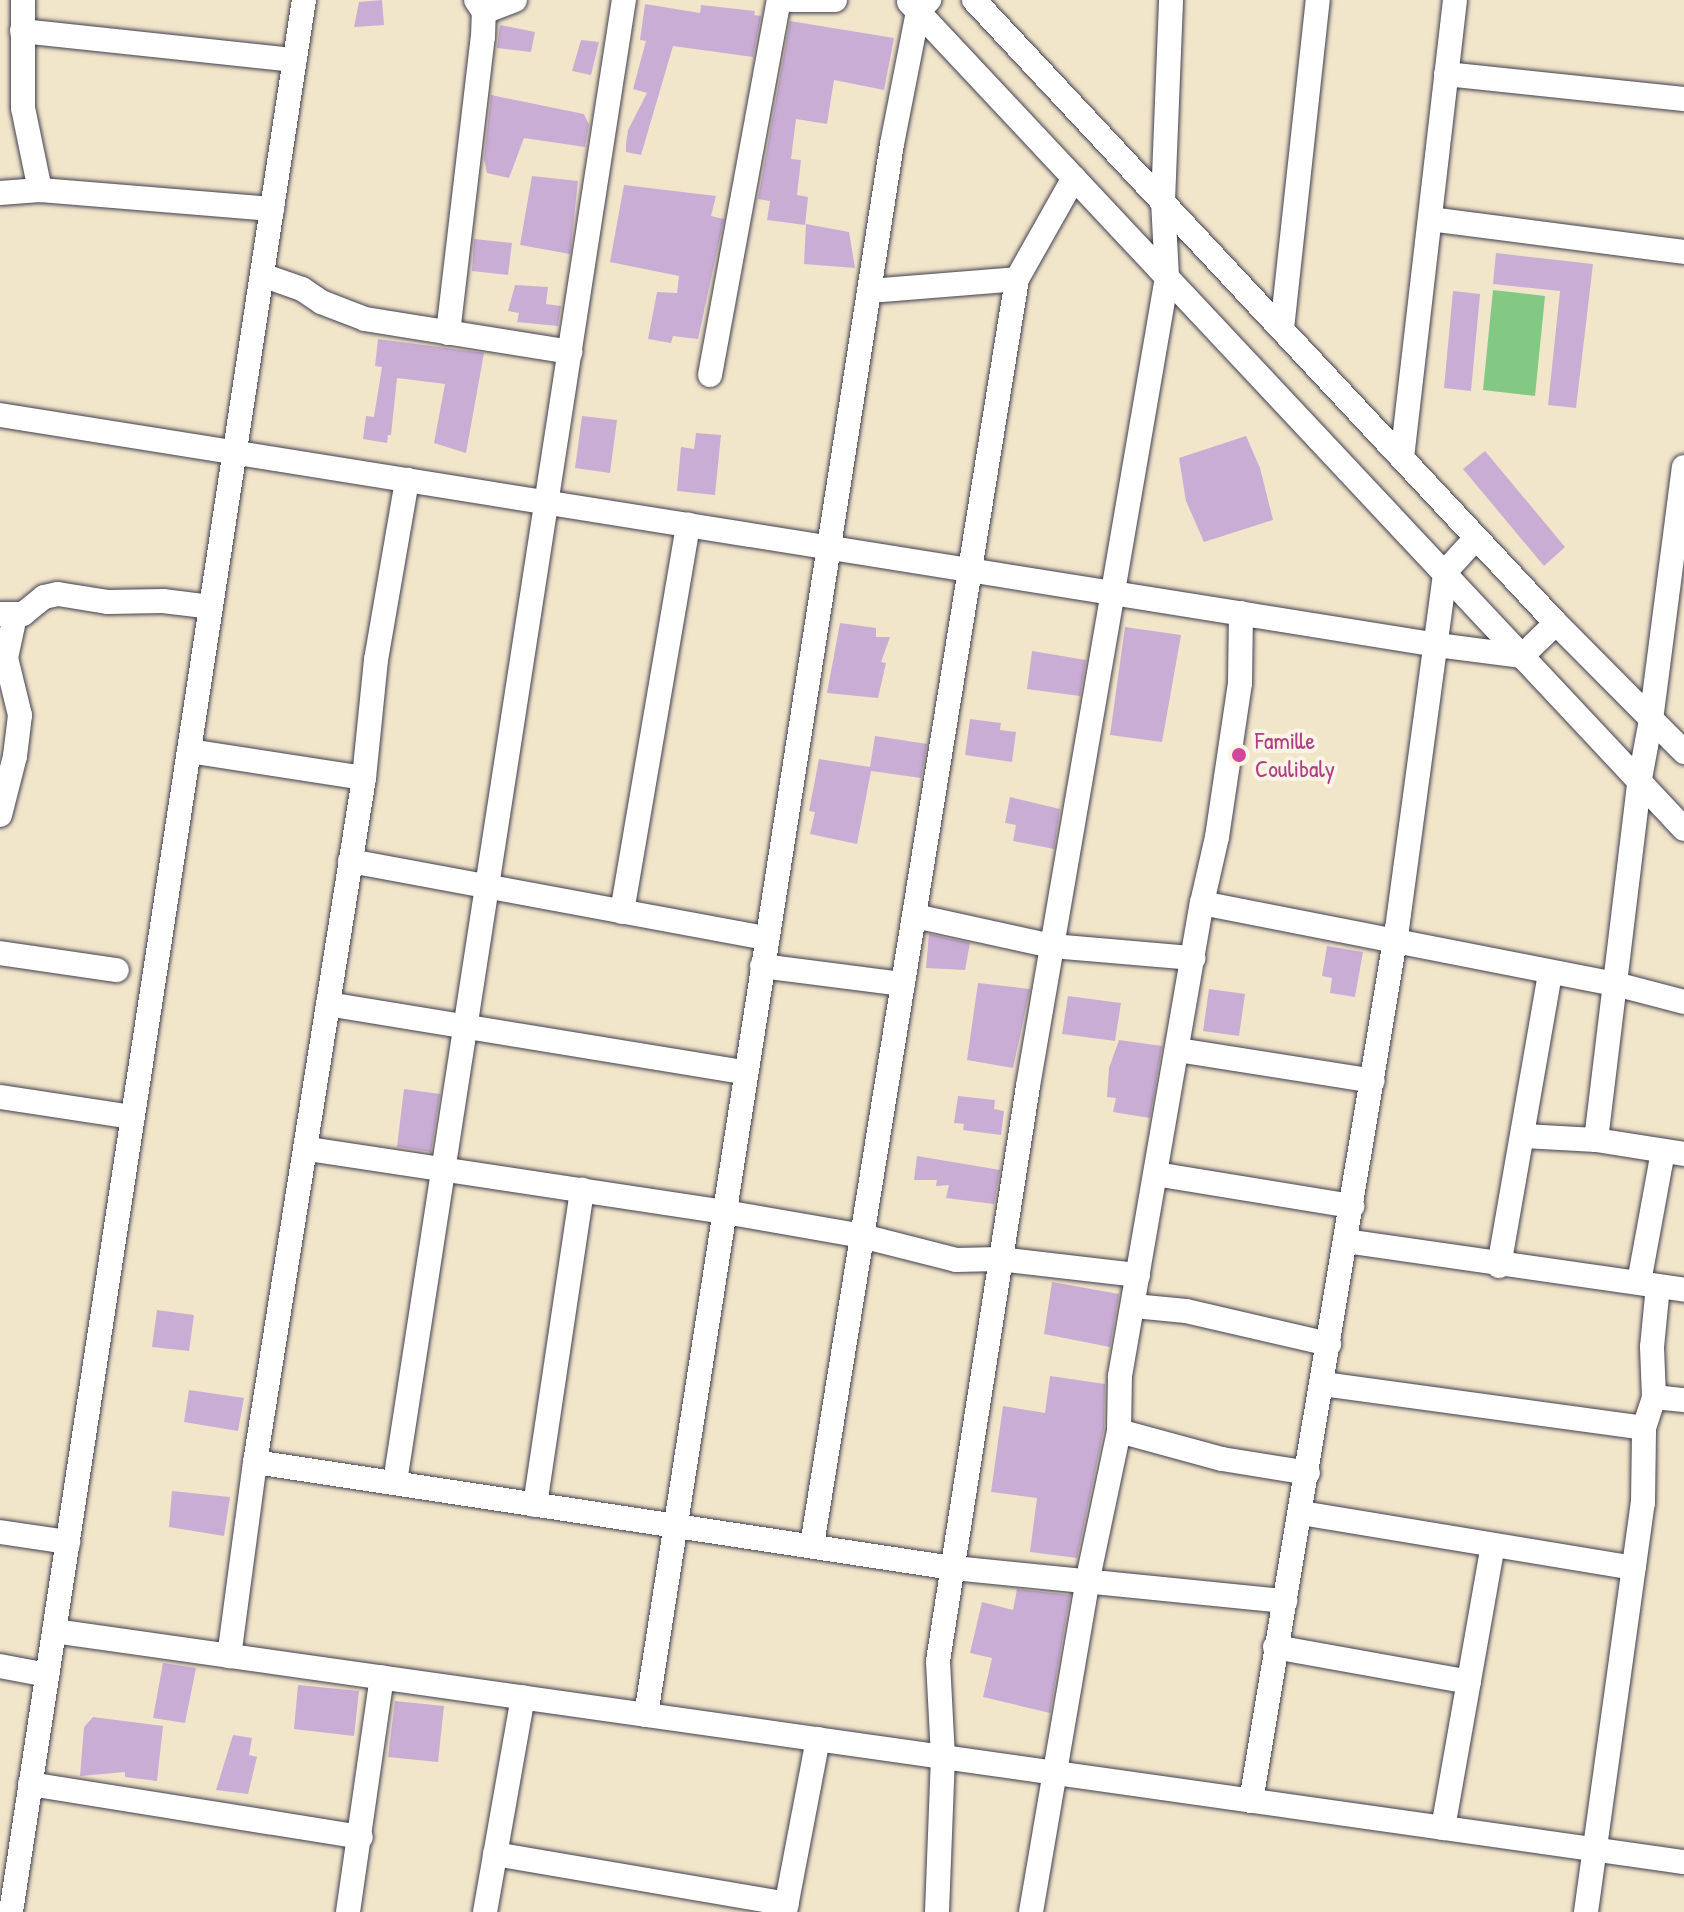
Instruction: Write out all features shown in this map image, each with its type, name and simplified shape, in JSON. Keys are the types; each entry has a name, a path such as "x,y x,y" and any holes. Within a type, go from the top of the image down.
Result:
{"street":[{"path":"23,0 23,108 40,190"},
{"path":"11,1912 304,0"},
{"path":"448,333 480,6 515,0"},
{"path":"395,1482 624,0"},
{"path":"710,375 779,0"},
{"path":"791,0 835,0"},
{"path":"974,0 1556,623 1667,731 1684,752"},
{"path":"937,1912 943,1757 938,1661 999,1259 1167,277 1163,201 1171,0"},
{"path":"1282,329 1318,0"},
{"path":"1402,458 1455,0"},
{"path":"918,4 1074,178 1684,829"},
{"path":"646,1715 892,144 918,4"},
{"path":"22,31 294,60"},
{"path":"1446,74 1684,99"},
{"path":"0,93 23,108"},
{"path":"812,1545 1017,279 1074,178"},
{"path":"0,193 40,190 272,209"},
{"path":"1430,219 1684,252"},
{"path":"262,275 302,289 321,302 365,319 570,352"},
{"path":"869,291 1017,279"},
{"path":"0,415 1437,645 1522,656"},
{"path":"1596,1140 1639,784 1667,731 1684,467"},
{"path":"229,1656 255,1462 308,1149 364,778 376,660 407,480"},
{"path":"622,912 688,525"},
{"path":"1251,1801 1275,1647 1302,1513 1395,942 1445,572 1476,538"},
{"path":"0,815 15,756 20,715 3,648 7,615 30,611 44,597 58,594 108,602 163,601 211,607"},
{"path":"1031,1912 1087,1583 1119,1431 1120,1376 1232,742 1240,683 1241,613"},
{"path":"1522,656 1556,623"},
{"path":"189,751 364,778"},
{"path":"350,861 767,938"},
{"path":"1202,903 1550,974 1615,984 1684,1002"},
{"path":"915,916 1052,946 1193,958"},
{"path":"0,953 117,970"},
{"path":"762,966 903,984"},
{"path":"1499,1266 1550,974"},
{"path":"328,1004 745,1072"},
{"path":"1178,1050 1373,1081"},
{"path":"0,1097 133,1117"},
{"path":"1524,1136 1596,1140 1673,1152 1649,1284 1654,1397 1644,1428 1643,1503 1586,1912"},
{"path":"308,1149 725,1212 862,1236 956,1260 999,1259 1138,1275"},
{"path":"1156,1174 1352,1206"},
{"path":"535,1505 582,1189"},
{"path":"1346,1241 1499,1266 1684,1290"},
{"path":"1134,1306 1186,1311 1329,1344"},
{"path":"1323,1384 1644,1428"},
{"path":"1654,1397 1684,1400"},
{"path":"1119,1431 1222,1459 1308,1473"},
{"path":"255,1462 953,1568 1285,1601"},
{"path":"1302,1513 1633,1568"},
{"path":"0,1532 68,1542"},
{"path":"1443,1828 1493,1545"},
{"path":"54,1631 1684,1862"},
{"path":"1275,1647 1469,1682"},
{"path":"0,1666 47,1675"},
{"path":"348,1912 382,1677"},
{"path":"485,1912 523,1697"},
{"path":"495,1854 786,1908 818,1739"},
{"path":"30,1784 361,1837"}],"green space":[{"path":"1493,290 1545,296 1535,396 1483,390"}],"building":[{"path":"382,0 384,25 354,27 359,2"},
{"path":"645,4 700,13 701,5 755,11 754,15 761,16 753,57 673,46 641,155 626,152 626,144 628,130 647,93 633,89 646,41 640,40"},
{"path":"790,21 894,38 884,90 834,80 827,124 796,119 791,159 801,160 797,195 808,197 805,225 767,220 770,201 758,199"},
{"path":"500,25 535,32 531,52 497,48"},
{"path":"581,40 599,42 591,75 572,71"},
{"path":"491,95 584,114 589,125 585,147 524,138 509,178 487,173 484,159"},
{"path":"532,176 578,181 570,254 520,245"},
{"path":"624,185 716,196 711,216 724,219 698,339 673,336 671,343 648,339 657,292 677,293 679,276 610,262"},
{"path":"806,224 849,232 855,268 804,264"},
{"path":"474,239 512,243 508,275 472,271"},
{"path":"1496,253 1593,264 1576,408 1548,405 1560,291 1493,284"},
{"path":"515,285 548,287 546,304 561,306 558,326 517,322 519,313 508,311"},
{"path":"1453,291 1480,294 1471,391 1444,388"},
{"path":"378,339 484,353 466,453 434,443 445,384 397,378 391,435 388,435 387,443 363,439 366,416 374,417 382,367 375,366"},
{"path":"582,416 617,420 610,473 575,468"},
{"path":"696,433 721,435 715,495 677,491 681,447 694,449"},
{"path":"1246,436 1260,468 1273,520 1204,542 1186,501 1179,458"},
{"path":"1485,451 1565,547 1544,566 1463,469"},
{"path":"840,623 876,628 876,637 890,637 881,662 886,663 878,698 827,693"},
{"path":"1125,627 1181,635 1162,742 1110,735"},
{"path":"1032,651 1086,660 1080,696 1027,689"},
{"path":"970,719 1001,723 1000,730 1016,732 1012,762 965,755"},
{"path":"875,736 927,744 921,778 871,771 857,844 810,834 815,812 809,811 819,759 870,767"},
{"path":"1010,797 1060,809 1054,849 1013,841 1016,825 1005,823"},
{"path":"929,934 970,943 965,970 926,968"},
{"path":"1327,946 1363,952 1355,997 1330,993 1332,978 1322,976"},
{"path":"978,983 1030,989 1013,1068 967,1060"},
{"path":"1209,989 1245,994 1239,1036 1203,1031"},
{"path":"1068,996 1121,1003 1115,1041 1062,1034"},
{"path":"1119,1040 1162,1046 1150,1118 1113,1112 1116,1098 1107,1097 1109,1068"},
{"path":"404,1089 440,1094 431,1152 397,1147"},
{"path":"958,1096 995,1100 994,1109 1004,1111 1001,1135 963,1130 964,1124 954,1123"},
{"path":"917,1156 1000,1170 994,1204 946,1198 949,1185 936,1186 937,1180 914,1180"},
{"path":"1052,1282 1119,1294 1110,1347 1044,1334"},
{"path":"157,1310 194,1315 189,1351 152,1347"},
{"path":"1050,1376 1105,1384 1104,1429 1077,1558 1030,1552 1037,1498 991,1492 1003,1406 1045,1413"},
{"path":"189,1390 244,1398 238,1431 184,1422"},
{"path":"172,1491 230,1497 224,1536 169,1527"},
{"path":"1017,1589 1070,1595 1050,1713 983,1697 992,1658 970,1653 982,1602 1013,1610"},
{"path":"163,1663 196,1668 185,1723 153,1718"},
{"path":"298,1685 359,1691 354,1736 294,1729"},
{"path":"395,1701 444,1706 438,1762 388,1757"},
{"path":"93,1717 163,1726 157,1781 125,1777 125,1772 80,1776 84,1727"},
{"path":"233,1735 252,1738 249,1755 257,1757 248,1794 216,1790"}],"place":[{"name":"Famille Coulibaly","path":"1239,755"}]}
